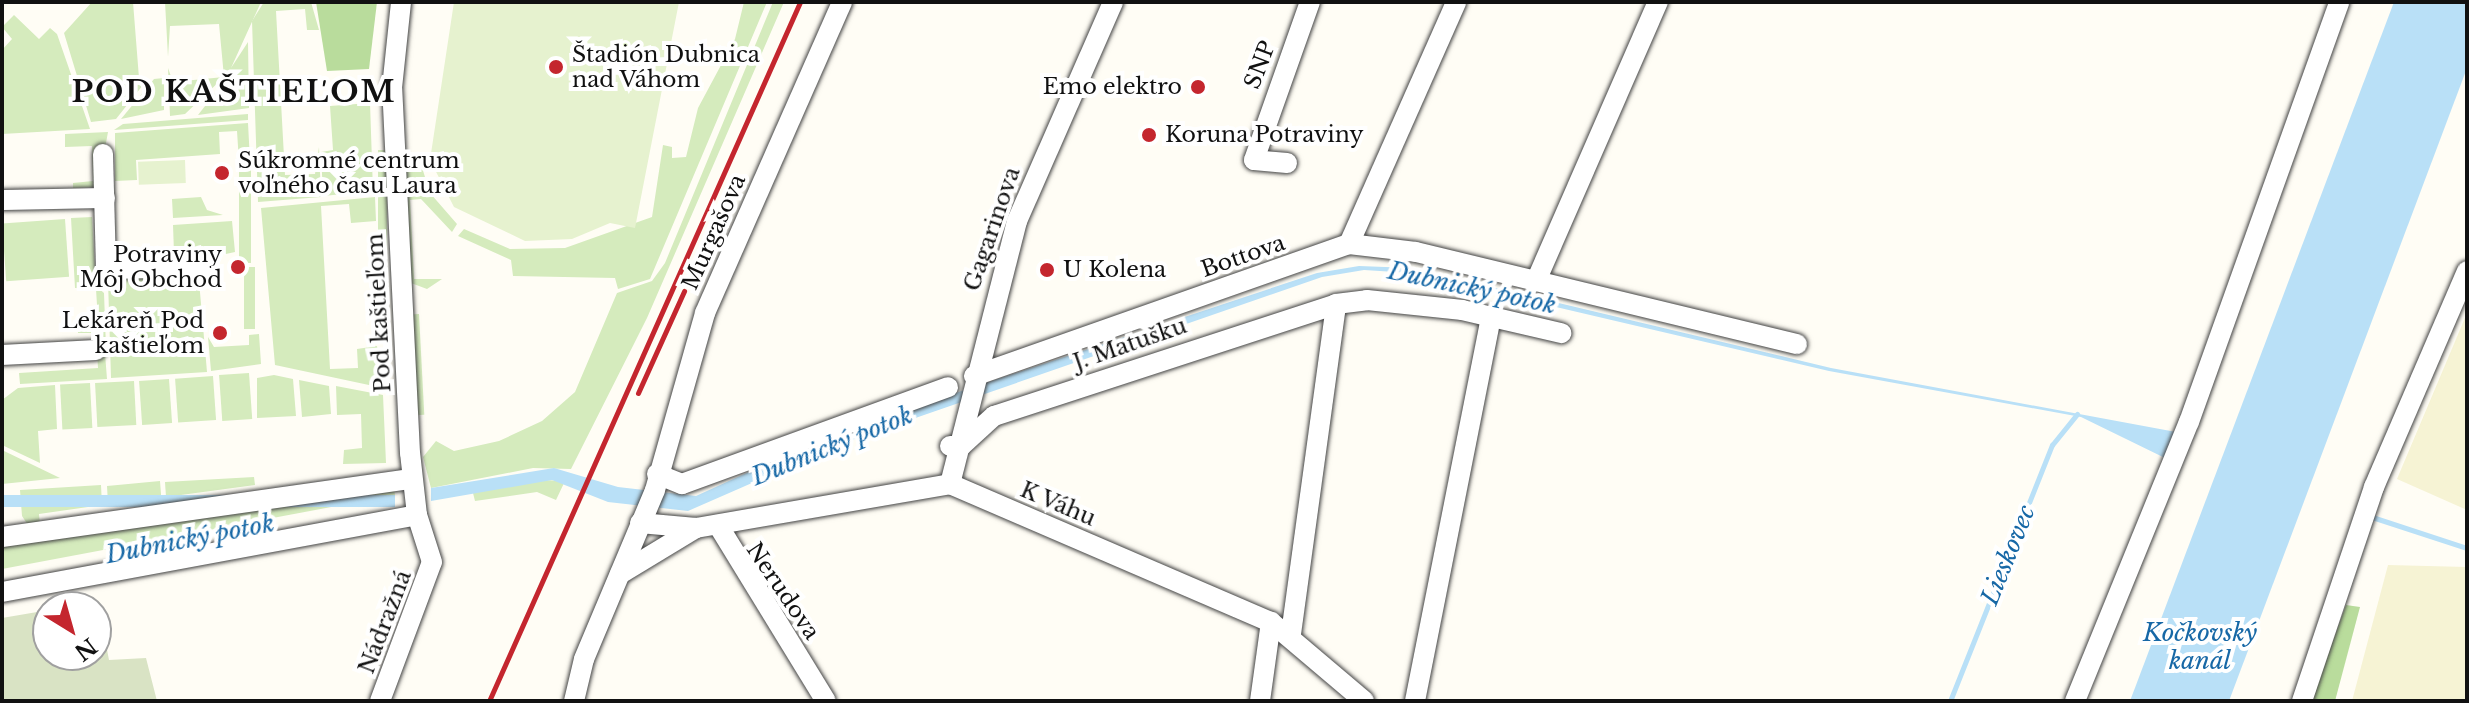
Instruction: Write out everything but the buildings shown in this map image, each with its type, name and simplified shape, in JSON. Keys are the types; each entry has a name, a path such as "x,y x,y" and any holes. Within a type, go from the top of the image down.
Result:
{"street":[{"name":"Pod kaštieľom","path":"401,2 383,88 414,497"},
{"name":"Murgašova","path":"574,701 656,482 705,313 842,2"},
{"name":"Gagarinova","path":"950,484 973,379 1024,201 1113,2"},
{"name":"SNP","path":"1287,163 1254,160 1310,2"},
{"path":"1456,2 1349,244 1536,281 1797,344"},
{"path":"1536,281 1658,2"},
{"path":"2075,701 2189,422 2339,2"},
{"path":"103,154 106,269 202,267"},
{"path":"2,200 105,198"},
{"name":"Bottova","path":"973,379 1349,244"},
{"path":"2302,701 2374,487 2467,271"},
{"name":"J. Matušku","path":"956,446 994,416 1336,304 1367,300 1491,317 1561,333"},
{"path":"1291,634 1336,304"},
{"path":"1415,701 1491,317"},
{"path":"2,355 96,350"},
{"path":"656,482 682,484 948,387"},
{"path":"642,517 696,528 950,484"},
{"name":"K Váhu","path":"950,484 1271,622 1291,634 1364,701"},
{"path":"2,537 414,497"},
{"path":"2,592 414,497"},
{"name":"Nádražná","path":"380,701 430,576 431,548 414,497"},
{"name":"Nerudova","path":"718,525 826,701"},
{"path":"620,574 696,528"},
{"path":"1260,701 1271,622"},
{"name":"Nerudova","path":"814,680 839,701"}],"shaded area":[{"path":"2467,313 2467,510 2397,479"},
{"path":"2388,565 2467,567 2467,701 2352,701"}],"green space":[{"path":"92,2 133,2 139,78 147,80 116,119 91,122 64,33"},
{"path":"165,2 261,2 231,68 248,42 249,108 198,115 223,83 223,78 185,114 170,116 168,68 173,82 224,77 219,24 170,26 168,57"},
{"path":"264,2 311,2 319,30 307,30 305,9 276,11 285,175 315,174 319,147 321,197 258,202 252,21"},
{"path":"316,2 377,2 369,69 327,71"},
{"name":"Štadión Dubnica nad Váhom","path":"454,2 679,2 635,228 610,223 572,239 525,241 454,207 430,160"},
{"path":"744,2 767,2 650,279 618,289 615,278 513,276 511,260 458,236 464,229 510,249 565,248 652,217 663,145 672,147 672,158 686,157 698,108 735,39"},
{"path":"773,2 784,2 647,318 571,469 533,468 431,488 423,457 436,441 454,451 499,441 542,421 575,392 617,293 652,281 665,263"},
{"path":"14,15 39,39 50,28 57,34 90,129 2,134 2,50 12,39 2,27"},
{"path":"164,78 164,110 121,119 154,79"},
{"path":"370,103 373,191 323,196 321,152 333,150 330,106"},
{"path":"248,114 248,120 114,130 123,124"},
{"path":"248,123 250,161 239,162 237,131 219,132 220,154 136,160 137,180 115,181 115,133"},
{"path":"108,132 98,187 73,188 73,183 93,181 92,146 65,147 65,134"},
{"path":"378,150 387,150 387,252 378,252"},
{"path":"409,159 420,161 430,193 457,224 452,232 421,199 410,200 414,279 442,279 427,289 411,283 403,163"},
{"path":"185,160 186,183 139,185 138,162"},
{"path":"239,168 251,168 251,263 239,263"},
{"path":"201,197 207,210 223,215 173,218 172,199"},
{"path":"375,197 376,221 351,223 349,204 321,206 330,369 358,368 357,349 377,346 383,388 275,365 261,208"},
{"path":"92,217 96,286 104,293 106,348 98,348 97,333 78,333 77,322 98,321 96,289 75,288 71,218"},
{"path":"65,219 69,277 6,281 2,223"},
{"path":"232,221 235,252 198,260 174,253 173,225"},
{"path":"244,267 255,267 255,329 244,329"},
{"path":"115,273 199,281 207,372 111,378 108,280"},
{"path":"410,314 419,314 424,415 415,415"},
{"path":"259,334 261,364 211,371 208,337 214,347 249,345 249,335"},
{"path":"97,353 105,353 107,379 20,384 19,373 98,368"},
{"path":"249,373 252,419 222,421 219,375"},
{"path":"274,375 293,379 296,416 257,418 257,378"},
{"path":"213,376 216,420 178,423 175,379"},
{"path":"169,379 172,423 142,425 139,381"},
{"path":"299,380 329,386 331,414 302,417"},
{"path":"134,381 136,425 97,427 95,383"},
{"path":"90,383 92,428 62,430 60,385"},
{"path":"55,385 57,429 38,431 40,463 2,445 2,400 18,388"},
{"path":"336,386 383,395 386,463 343,464 344,450 362,448 361,414 337,415"},
{"path":"2,450 60,478 2,484"},
{"path":"254,477 255,485 166,497 165,482"},
{"path":"543,480 565,481 556,500 537,492 475,501 473,493"},
{"path":"160,481 162,507 152,509 150,499 108,504 107,486"},
{"path":"101,485 102,505 39,514 40,525 28,525 22,516 20,490"},
{"path":"394,488 395,495 2,569 2,547"},
{"path":"2346,605 2360,607 2335,701 2311,701"},
{"path":"32,613 32,671 112,671 112,660 146,658 157,701 2,701 2,618"}],"water":[{"name":"Kočkovský kanál","path":"2394,2 2467,2 2467,68 2229,701 2130,701"},
{"path":"1359,266 1412,268 1831,368 2176,432 2167,459 2081,417 1829,371 1411,273 1364,270 1322,277 846,442 688,511 608,502 552,480 431,501 431,488 554,468 618,487 696,496 832,434 1317,273"},
{"path":"2,495 395,495 395,507 2,507"}],"waterway":[{"name":"Lieskovec","path":"1950,701 2052,445 2077,414"},
{"name":"Dubnický potok","path":"2372,517 2467,548"}],"railway":[{"path":"489,701 800,2"},
{"path":"638,393 684,291"}],"place":[{"name":"Štadión Dubnica nad Váhom","path":"556,67"},
{"name":"Emo elektro","path":"1198,87"},
{"name":"Koruna Potraviny","path":"1149,135"},
{"name":"Súkromné centrum voľného času Laura","path":"222,173"},
{"name":"Potraviny Môj Obchod","path":"238,267"},
{"name":"U Kolena","path":"1047,270"},
{"name":"Lekáreň Pod kaštieľom","path":"220,333"}],"district":[{"name":"POD KAŠTIEĽOM","path":"234,92"}]}
